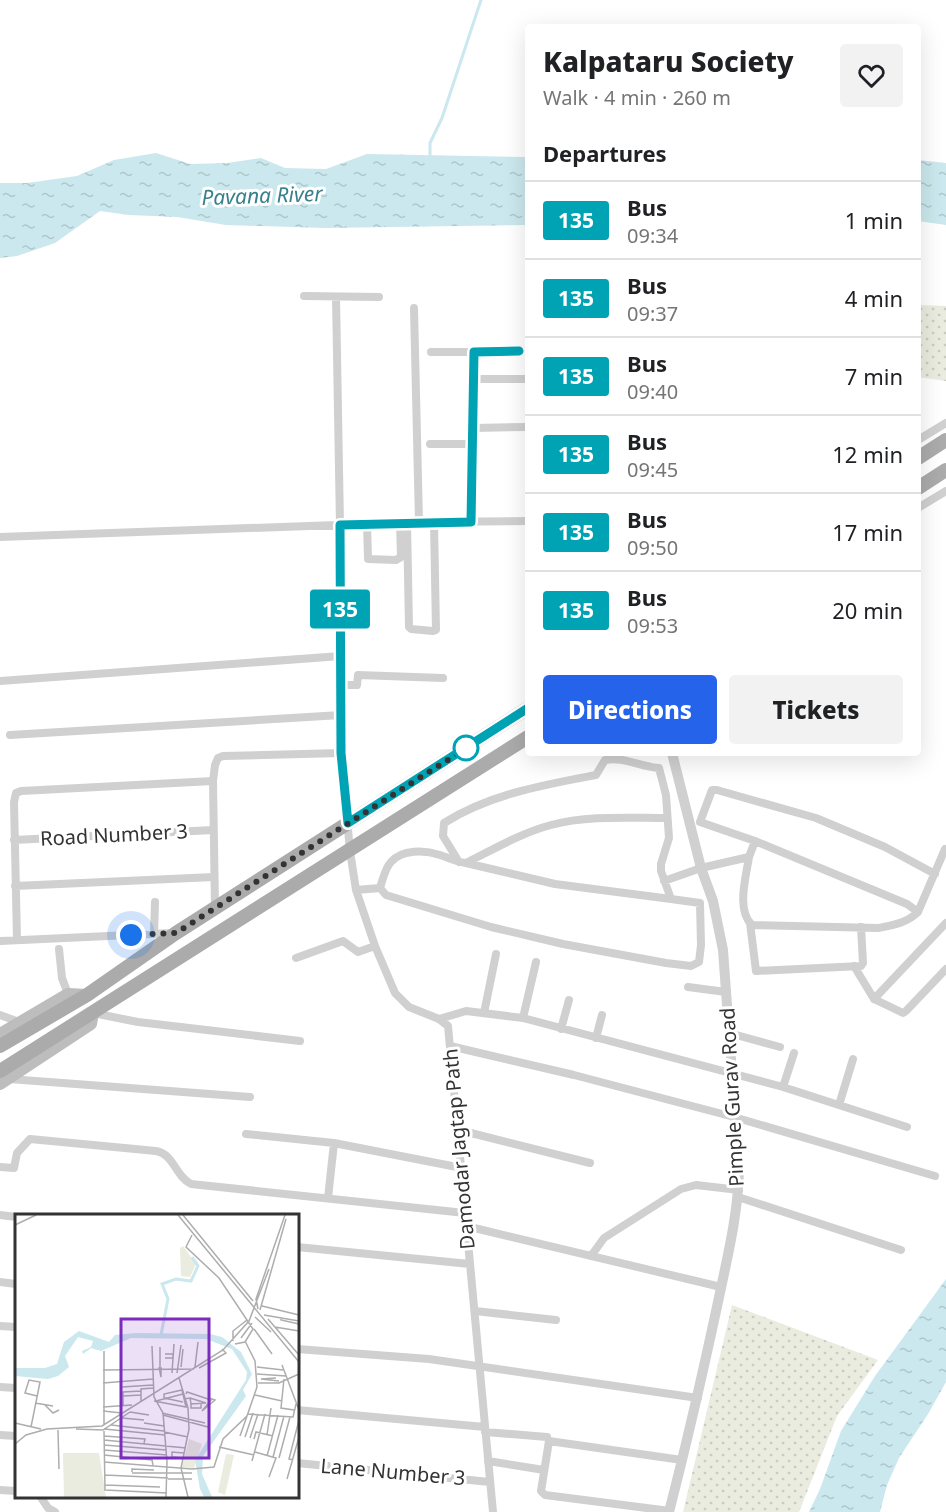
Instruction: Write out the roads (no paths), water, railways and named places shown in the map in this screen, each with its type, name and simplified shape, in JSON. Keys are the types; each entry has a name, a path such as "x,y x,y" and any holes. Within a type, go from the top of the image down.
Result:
{"main road":[{"path":"921,456 946,440"},
{"path":"921,486 946,470"},
{"path":"0,1046 87,995 176,933 525,710"},
{"path":"3,1078 93,1013 525,739"},
{"path":"0,1034 68,994 87,995"}],"street":[{"path":"304,296 379,297"},
{"path":"336,297 341,753 356,890 375,946 395,993 409,1007 439,1019 466,1011 523,1018 783,1087 907,1127"},
{"path":"414,308 419,522"},
{"path":"431,352 519,351"},
{"path":"471,522 474,352"},
{"path":"473,379 525,379"},
{"path":"921,438 946,423"},
{"path":"473,428 525,427"},
{"path":"430,444 472,444"},
{"path":"921,506 946,491"},
{"path":"0,537 419,522 525,521"},
{"path":"403,523 409,627 433,631 436,630 434,522"},
{"path":"367,524 368,559 396,560 401,557 403,523"},
{"path":"0,681 340,656"},
{"path":"340,685 357,685 358,675 443,678"},
{"path":"10,735 341,715"},
{"path":"215,908 213,781 218,758 341,753"},
{"name":"Pimple Gurav Road","path":"669,1512 698,1398 738,1193 723,950 713,901 701,868 673,756"},
{"path":"463,862 443,836 444,823 459,814 522,789 596,775 605,760 615,758 650,768 659,768 666,795 669,838 661,864 663,881 671,899"},
{"path":"17,940 14,840 16,793 21,790 213,781"},
{"path":"918,912 907,904 755,841 700,822 712,790 717,789 816,818 885,847 935,874"},
{"path":"463,862 531,831 554,824 592,819 666,818"},
{"name":"Road Number 3","path":"14,840 213,830"},
{"path":"755,841 749,857 744,894 745,916 750,923 756,972 854,966 863,963 861,927"},
{"path":"750,923 752,925 878,928 897,924 918,912 944,859 945,849"},
{"path":"420,851 555,884 700,903 699,962 696,965 666,963 563,944 491,927 386,895 380,888 390,862 398,856 420,851"},
{"path":"663,881 701,868 749,857"},
{"path":"15,886 214,877"},
{"path":"356,890 380,888"},
{"path":"154,902 154,934"},
{"path":"874,999 946,923"},
{"path":"0,941 176,933"},
{"path":"296,958 343,941 356,951 375,946"},
{"path":"59,948 62,978 68,994"},
{"path":"484,1013 496,954"},
{"path":"523,1018 536,962"},
{"path":"854,966 874,999 905,1013 946,969"},
{"path":"688,987 726,992"},
{"path":"561,1029 569,1000"},
{"path":"93,1013 138,1022 300,1041"},
{"path":"0,1015 19,1022"},
{"path":"597,1038 602,1015"},
{"name":"Damodar Jagtap Path","path":"439,1019 448,1026 494,1512"},
{"path":"729,1033 780,1047"},
{"path":"450,1046 574,1075 734,1117 935,1176"},
{"path":"783,1087 794,1053"},
{"path":"839,1105 853,1059"},
{"path":"3,1078 250,1097"},
{"path":"459,1130 590,1163"},
{"path":"246,1134 334,1143 462,1168"},
{"path":"0,1167 14,1168 17,1154 30,1139 156,1151 167,1155 181,1177 191,1184 465,1212"},
{"path":"328,1198 334,1143"},
{"path":"591,1256 604,1238 681,1189 696,1185 738,1193 901,1250"},
{"path":"0,1215 15,1217"},
{"path":"466,1226 721,1287"},
{"path":"298,1247 470,1264"},
{"path":"0,1282 15,1284"},
{"path":"475,1311 556,1320"},
{"path":"0,1326 15,1327"},
{"path":"298,1349 429,1359 698,1398"},
{"path":"0,1387 15,1388"},
{"path":"298,1410 547,1437"},
{"path":"0,1435 15,1436"},
{"path":"669,1512 545,1495 542,1491 549,1441 682,1460"},
{"path":"488,1461 544,1470"},
{"name":"Lane Number 3","path":"298,1463 490,1482"},
{"path":"0,1490 15,1491"},
{"path":"41,1497 48,1508 55,1512"}],"water":[{"name":"Pavana River","path":"156,153 190,164 227,163 261,158 285,168 326,169 367,154 525,157 525,225 325,228 226,225 177,217 100,211 55,243 17,256 0,258 0,183 27,183 77,176 114,160"},
{"path":"921,160 946,163 946,225 921,221"},
{"path":"946,1279 946,1382 899,1458 887,1485 880,1512 809,1512 841,1431 875,1376"}],"waterway":[{"path":"430,157 430,143 442,118 481,0"}]}
